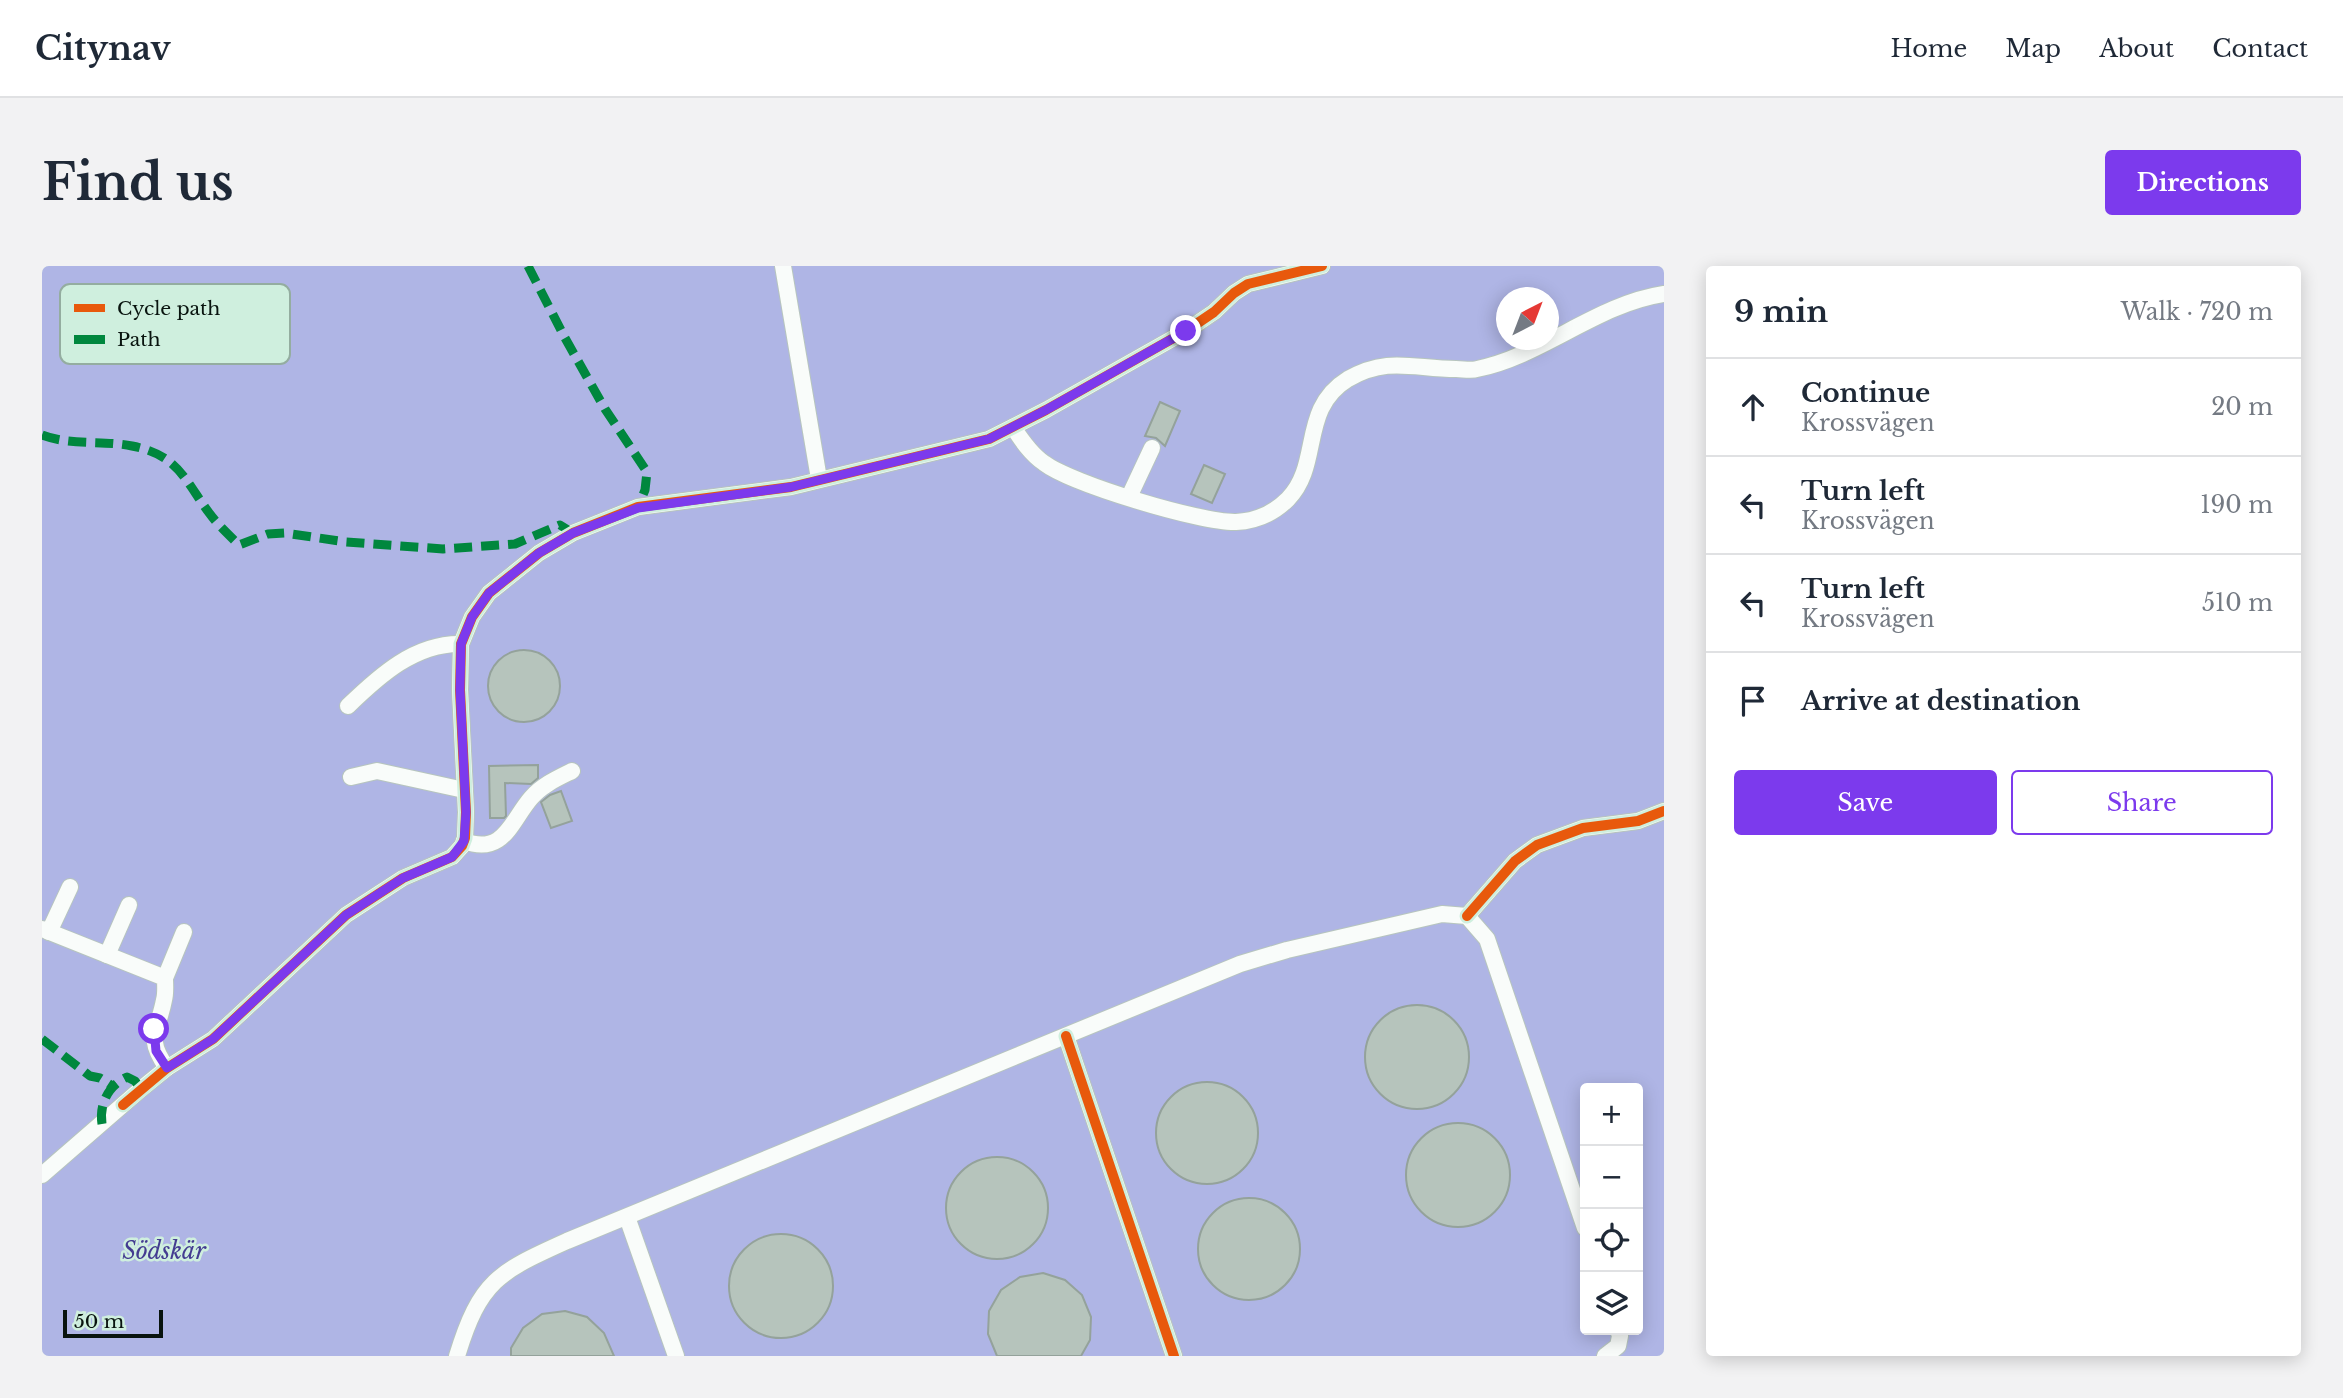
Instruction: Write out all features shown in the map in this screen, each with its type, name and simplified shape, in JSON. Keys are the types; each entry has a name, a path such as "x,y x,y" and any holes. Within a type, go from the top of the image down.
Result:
{"street":[{"path":"783,266 819,479"},
{"path":"42,1175 167,1068 213,1039 346,915 403,878 452,857 464,841 466,831 460,690 461,644 472,617 489,593 539,553 573,533 638,508 791,487 989,439 1186,331 1248,284 1322,266"},
{"path":"1013,427 1027,448 1043,463 1064,475 1210,520 1236,522 1260,518 1289,498 1298,485 1307,461 1317,415 1328,397 1345,381 1366,369 1394,363 1476,370 1510,359 1580,324 1647,297 1664,294"},
{"path":"1129,497 1152,448"},
{"path":"348,706 392,667 417,654 449,644 461,644"},
{"path":"351,777 377,771 464,790"},
{"path":"464,841 479,845 499,839 513,827 530,799 544,786 572,771"},
{"path":"1467,916 1515,861 1537,845 1583,828 1638,821 1664,811"},
{"path":"70,887 46,931 165,978"},
{"path":"107,955 129,905"},
{"path":"457,1356 477,1302 490,1286 511,1267 567,1241 1214,974 1275,954 1442,914 1467,916 1487,939 1580,1213"},
{"path":"167,1068 156,1051 154,1029 165,999 165,978 184,932"},
{"path":"1066,1036 1174,1356"},
{"path":"627,1217 676,1356"},
{"path":"1605,1356 1618,1346 1620,1335"}],"water":[{"name":"Södskär","path":"42,266 1664,266 1664,1356 42,1356"}],"building":[{"path":"1160,402 1180,411 1165,446 1156,438 1145,436"},
{"path":"1204,465 1225,474 1212,503 1191,494"},
{"path":"524,650 544,656 554,666 560,686 554,706 544,716 524,722 504,716 494,706 488,686 494,666 504,656"},
{"path":"538,765 538,778 531,784 505,783 506,816 490,818 489,766"},
{"path":"561,791 572,821 551,828 541,802"},
{"path":"1417,1005 1437,1009 1454,1020 1465,1037 1469,1057 1465,1077 1454,1094 1437,1105 1417,1109 1397,1105 1380,1094 1369,1077 1365,1057 1369,1037 1380,1020 1397,1009"},
{"path":"1207,1082 1227,1085 1250,1104 1255,1113 1258,1133 1255,1153 1236,1176 1227,1181 1207,1184 1187,1181 1164,1162 1159,1153 1156,1133 1159,1113 1178,1090 1187,1085"},
{"path":"1458,1123 1478,1127 1495,1138 1506,1155 1510,1175 1506,1195 1495,1212 1478,1223 1458,1227 1438,1223 1421,1212 1410,1195 1406,1175 1410,1155 1421,1138 1438,1127"},
{"path":"997,1157 1017,1160 1040,1179 1045,1188 1048,1208 1045,1228 1026,1251 1017,1256 997,1259 977,1256 954,1237 949,1228 946,1208 949,1188 968,1165 977,1160"},
{"path":"1249,1198 1269,1201 1292,1220 1297,1229 1300,1249 1297,1269 1278,1292 1269,1297 1249,1300 1229,1297 1206,1278 1201,1269 1198,1249 1201,1229 1220,1206 1229,1201"},
{"path":"781,1234 801,1238 824,1257 829,1266 833,1286 829,1306 810,1329 801,1334 781,1338 761,1334 738,1315 733,1306 729,1286 733,1266 752,1243 761,1238"},
{"path":"1043,1273 1065,1280 1082,1295 1091,1317 1090,1340 1081,1356 997,1356 988,1334 989,1311 1001,1290 1020,1277"},
{"path":"565,1311 587,1317 604,1333 614,1356 511,1356 511,1348 523,1328 542,1314"}],"marked path":[{"path":"528,266 605,409 647,472 645,490 638,507"},
{"path":"42,435 64,441 132,446 161,456 187,480 213,518 239,545 268,534 285,533 346,542 443,549 515,544 560,525 573,533"},
{"path":"42,1039 90,1076 100,1078 114,1087"},
{"path":"102,1124 102,1109 106,1096 115,1085 127,1077 135,1081 141,1089"}],"cycle path":[{"path":"123,1105 167,1068 213,1039 346,915 403,878 452,857 462,846 466,812 460,690 461,644 472,617 489,593 539,553 573,533 638,507 791,487 989,439 1186,331 1248,284 1322,266"},
{"path":"1467,916 1515,861 1537,845 1583,828 1638,821 1664,811"},
{"path":"1066,1036 1174,1356"}],"route":[{"path":"154,1029 156,1051 167,1068 213,1039 259,999 324,933 346,915 403,878 452,857 462,846 466,831 466,812 460,690 461,644 472,617 489,593 539,553 573,533 638,508 791,487 989,439 1186,331"}]}
